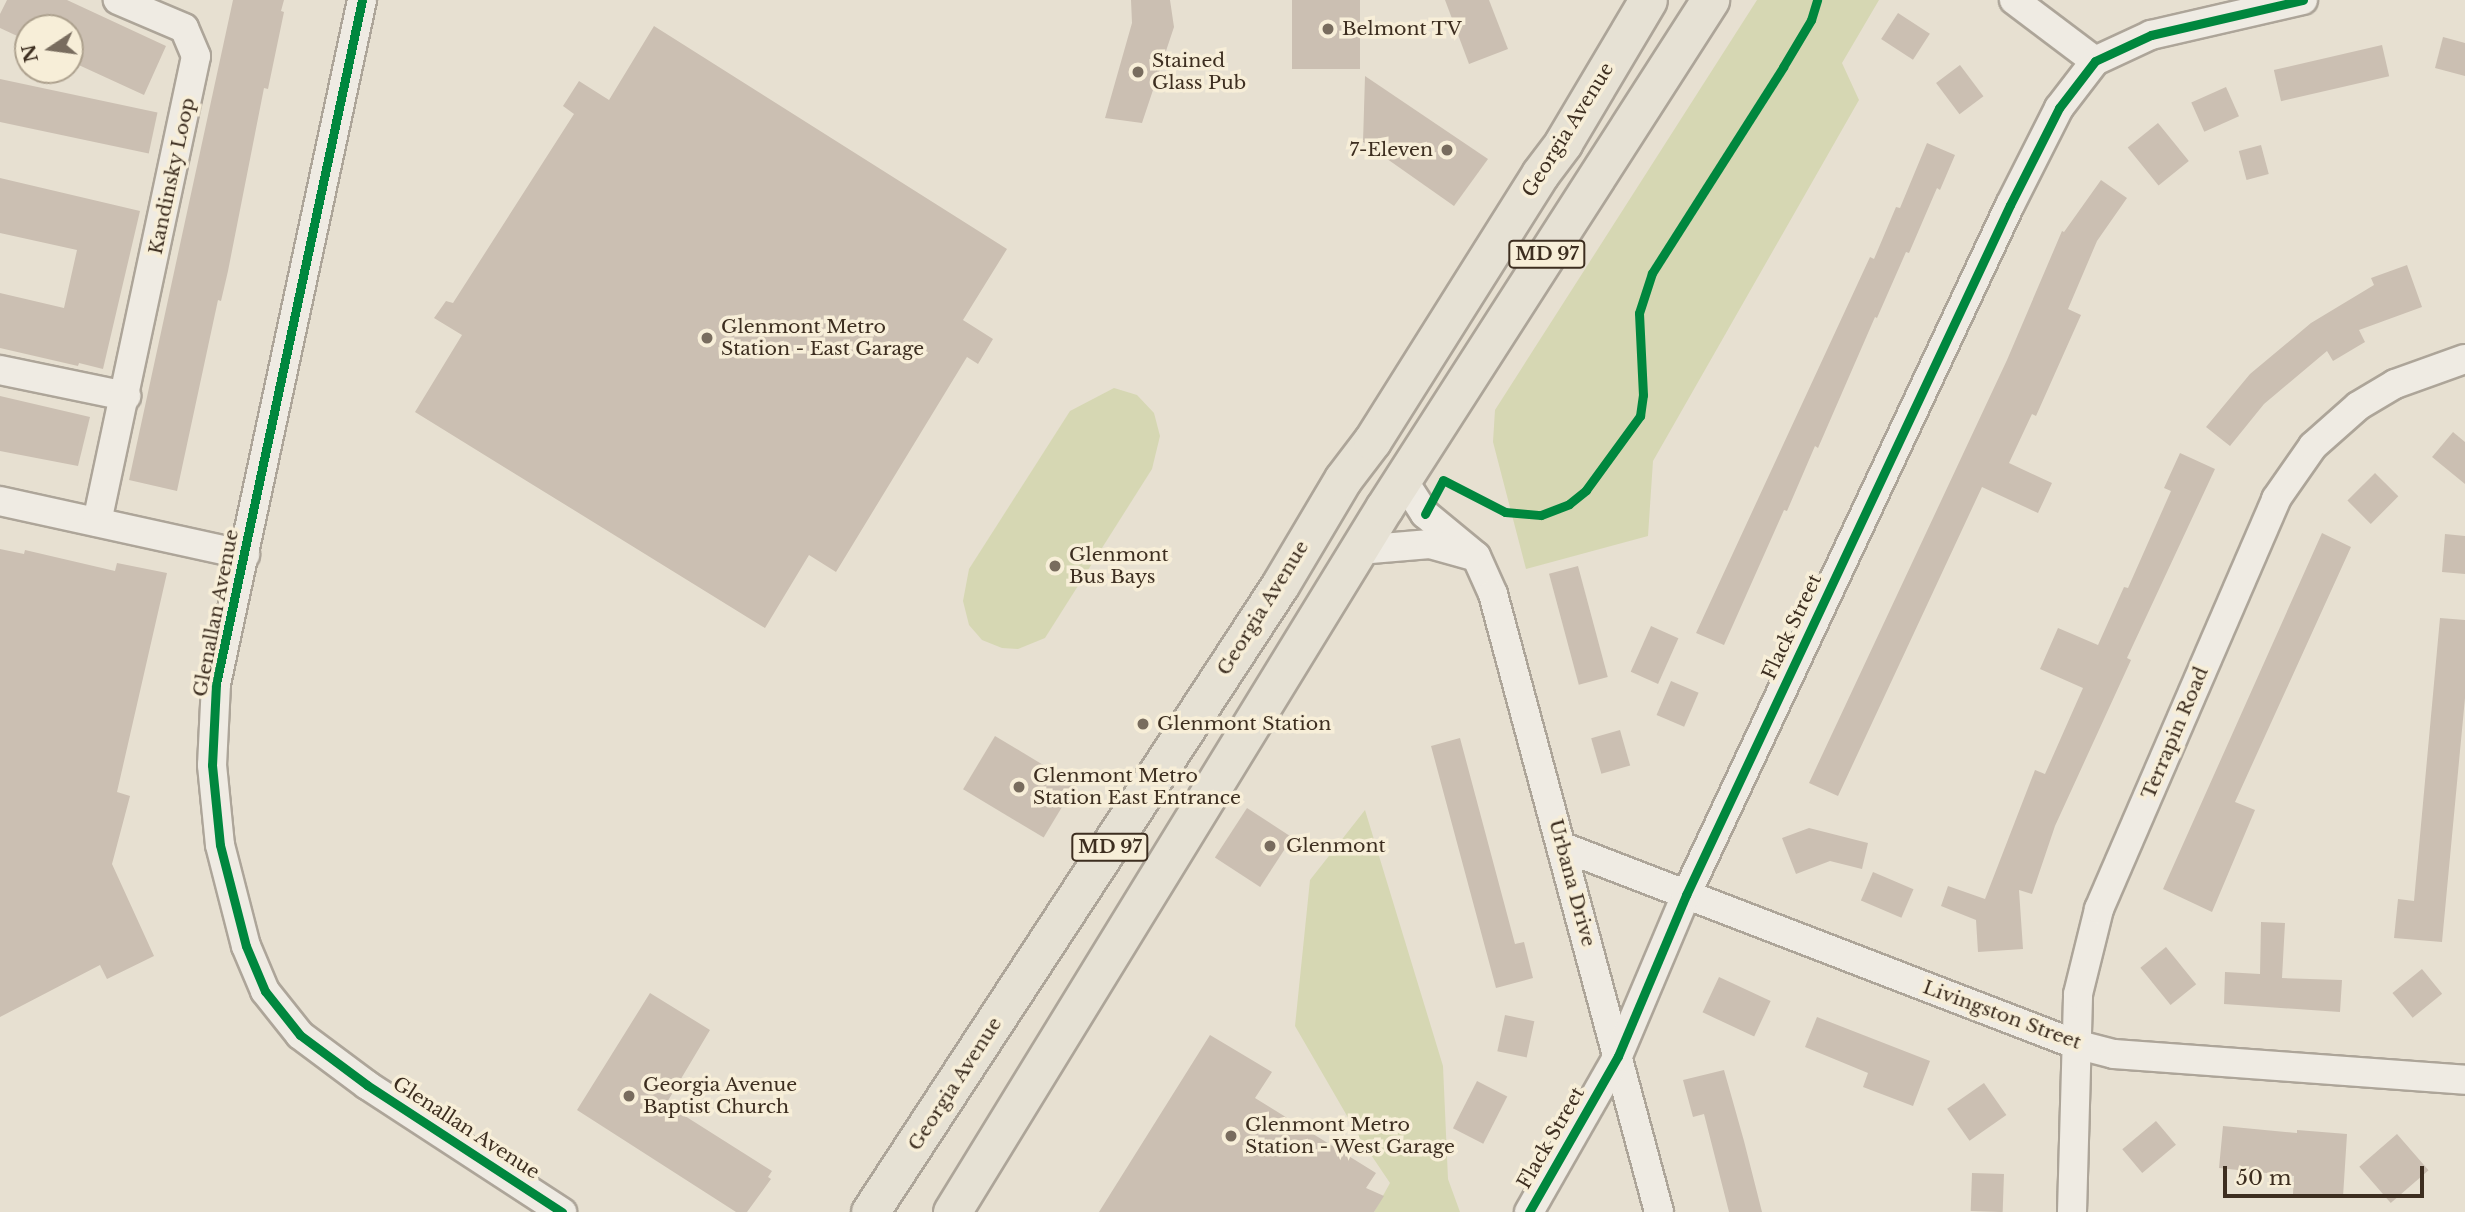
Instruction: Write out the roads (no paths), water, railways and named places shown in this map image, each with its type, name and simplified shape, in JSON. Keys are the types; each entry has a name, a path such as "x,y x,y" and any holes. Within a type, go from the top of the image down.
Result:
{"main road":[{"name":"MD 97","path":"952,1212 1359,550 1710,0"},
{"name":"Georgia Avenue","path":"870,1212 1258,619 1343,479 1372,441 1563,143 1639,7"}],"street":[{"name":"Kandinsky Loop","path":"97,522 197,56 184,28 118,0"},
{"name":"Glenallan Avenue","path":"362,0 216,684 212,765 220,845 233,906 246,946 265,991 300,1035 367,1085 562,1212"},
{"path":"2014,0 2095,61 2151,35 2303,0"},
{"name":"Flack Street","path":"1529,1212 1618,1056 1686,895 2010,205 2059,108 2095,61"},
{"name":"Terrapin Road","path":"2072,1212 2078,994 2099,909 2276,499 2313,446 2358,406 2395,384 2465,359"},
{"path":"0,370 126,396"},
{"name":"Urbana Drive","path":"1403,480 1425,514 1476,556 1493,594 1659,1212"},
{"path":"0,501 244,555"},
{"path":"1359,550 1430,544 1476,556"},
{"name":"Livingston Street","path":"1563,847 2075,1044 2115,1054 2465,1080"}],"place":[{"name":"Belmont TV","path":"1328,29"},
{"name":"Stained Glass Pub","path":"1138,72"},
{"name":"7-Eleven","path":"1447,150"},
{"name":"Glenmont Metro Station - East Garage","path":"707,338"},
{"name":"Glenmont Bus Bays","path":"1055,566"},
{"name":"Glenmont Station","path":"1143,724"},
{"name":"Glenmont Metro Station East Entrance","path":"1019,787"},
{"name":"Glenmont","path":"1270,846"},
{"name":"Georgia Avenue Baptist Church","path":"629,1096"},
{"name":"Glenmont Metro Station - West Garage","path":"1231,1136"}]}
